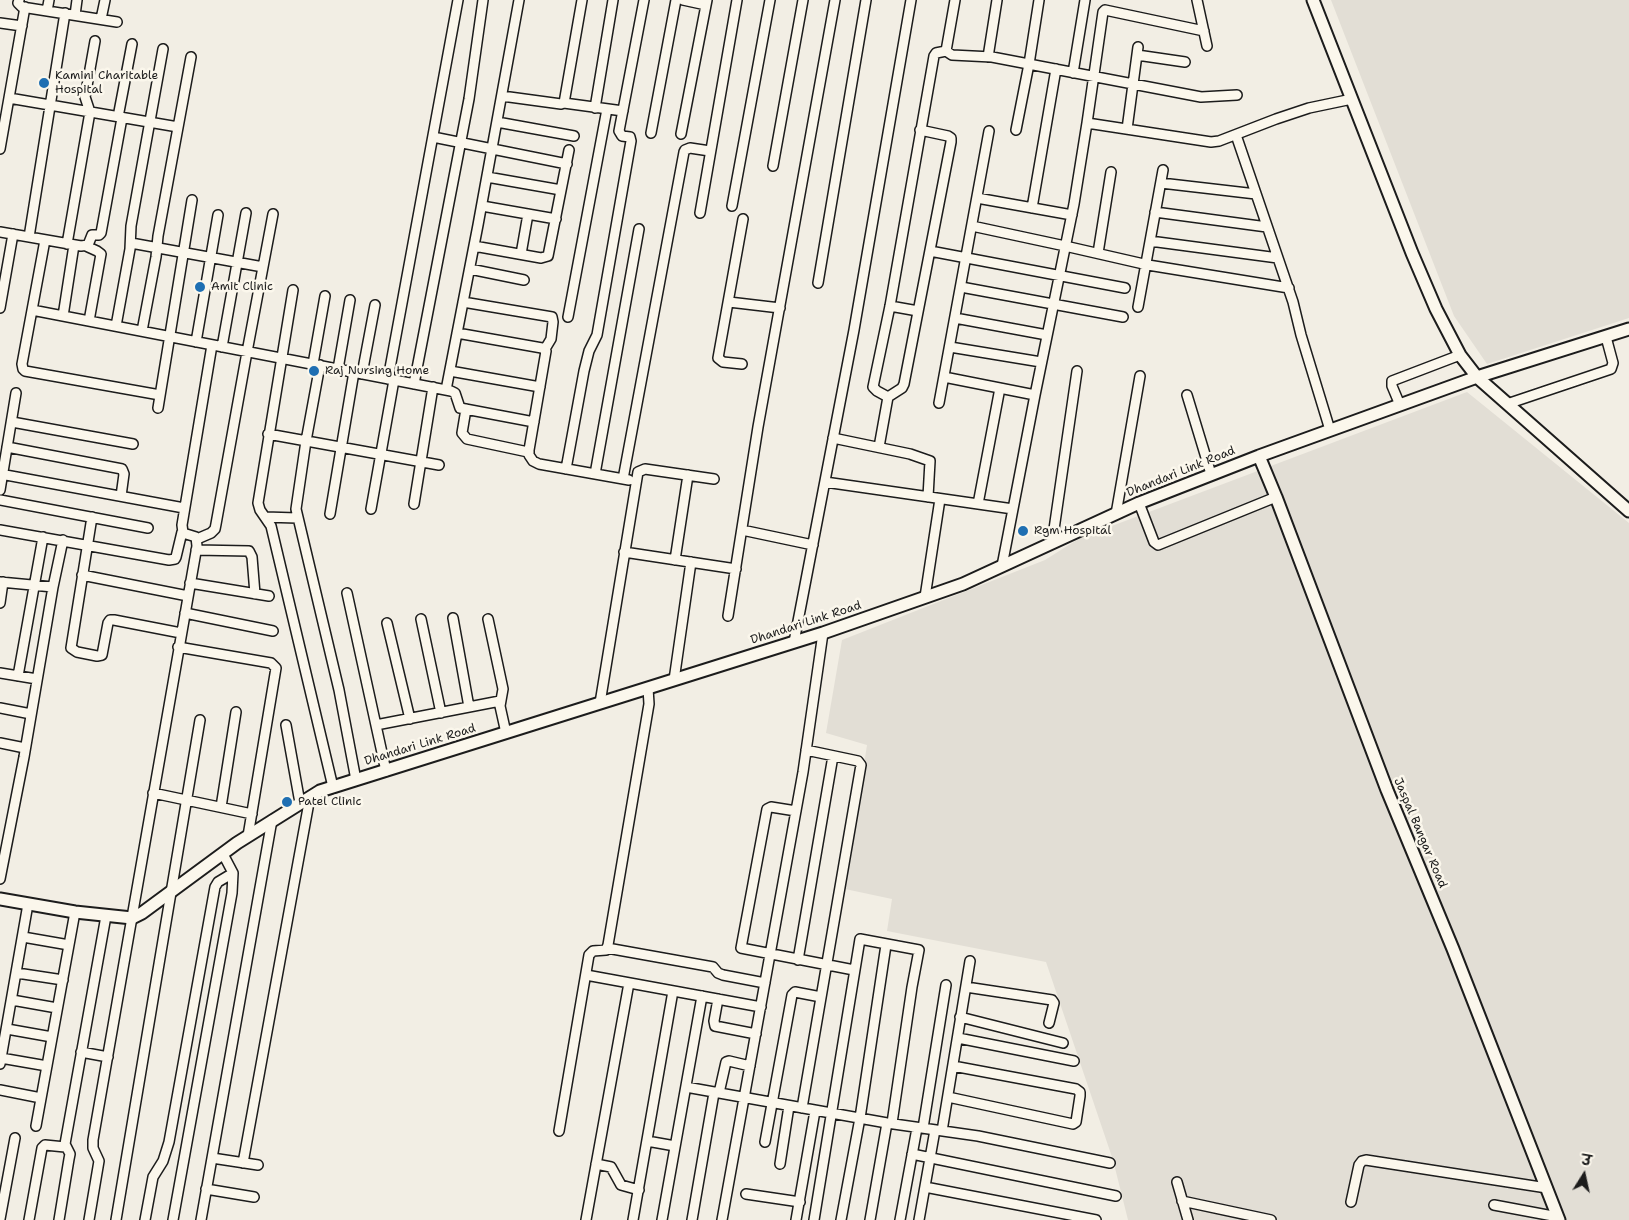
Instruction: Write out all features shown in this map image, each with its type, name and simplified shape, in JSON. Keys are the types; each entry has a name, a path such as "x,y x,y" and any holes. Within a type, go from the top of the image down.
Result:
{"street":[{"path":"47,11 49,0"},
{"path":"75,15 77,0"},
{"path":"101,19 106,0"},
{"path":"371,509 381,455 391,380 458,0"},
{"path":"414,384 469,99 483,0"},
{"path":"446,390 482,206 519,0"},
{"path":"564,103 582,0"},
{"path":"595,108 613,0"},
{"path":"566,469 584,371 589,351 597,335 631,141 630,137 620,134 644,0"},
{"path":"651,134 676,0"},
{"path":"681,134 706,2 683,0"},
{"path":"700,212 738,0"},
{"path":"732,206 770,0"},
{"path":"773,166 803,0"},
{"path":"728,616 758,427 835,0"},
{"path":"818,283 866,0"},
{"path":"794,642 854,330 911,0"},
{"path":"946,51 955,0"},
{"path":"988,57 997,0"},
{"path":"1016,130 1039,0"},
{"path":"1072,72 1085,0"},
{"path":"1197,0 1207,46"},
{"path":"1313,0 1412,253 1436,309 1460,355 1477,377 1629,510"},
{"path":"0,149 22,26 22,4 47,11 118,22"},
{"path":"1002,566 1041,362 1072,214 1102,14 1104,10 1204,31"},
{"path":"29,237 65,14"},
{"path":"0,23 22,26"},
{"path":"62,316 70,244 90,112 85,97 95,41"},
{"path":"86,246 92,235 101,233 132,44"},
{"path":"116,326 131,242 131,226 163,49"},
{"path":"946,51 952,56 988,57 1201,97 1237,95"},
{"path":"888,397 877,392 874,387 934,56 936,53 946,51"},
{"path":"1127,129 1138,51 1185,62"},
{"path":"142,331 191,57"},
{"path":"1032,208 1056,69"},
{"path":"502,96 624,111"},
{"path":"9,98 178,127"},
{"path":"1087,123 1211,142 1219,141 1309,108 1352,99"},
{"path":"568,317 607,109"},
{"path":"497,122 574,136"},
{"path":"879,447 888,397 902,388 904,384 951,142 951,138 948,136 920,130"},
{"path":"940,403 989,131"},
{"path":"1236,135 1289,288 1301,335 1330,430"},
{"path":"433,137 566,164"},
{"path":"624,480 684,152 690,148 710,152"},
{"path":"474,246 541,258 548,256 569,150"},
{"path":"1138,307 1163,170"},
{"path":"1098,253 1111,172"},
{"path":"487,177 562,190"},
{"path":"1161,183 1256,194"},
{"path":"977,198 1072,214"},
{"path":"158,408 192,200"},
{"path":"482,206 556,219"},
{"path":"1155,212 1268,227"},
{"path":"222,347 246,213"},
{"path":"182,532 197,539 211,533 215,529 246,352 273,214"},
{"path":"521,254 528,214"},
{"path":"196,342 218,215"},
{"path":"742,364 723,362 718,358 743,219"},
{"path":"972,226 1145,265 1289,288"},
{"path":"595,474 639,229"},
{"path":"0,232 86,246 101,254 89,321"},
{"path":"0,308 13,234"},
{"path":"45,240 22,364 24,370 160,395"},
{"path":"1150,241 1278,258"},
{"path":"131,242 263,267"},
{"path":"930,251 1125,288"},
{"path":"470,269 524,280"},
{"path":"960,287 1123,317"},
{"path":"293,290 268,434 258,507 271,526 333,787"},
{"path":"326,296 296,510 339,690 356,780"},
{"path":"338,369 350,300"},
{"path":"463,302 552,317 551,339 545,349 546,354 528,452 531,459 538,464 636,482"},
{"path":"729,302 780,308"},
{"path":"330,514 341,448 375,306"},
{"path":"890,306 918,311"},
{"path":"32,310 433,387 455,393 460,408 534,422"},
{"path":"955,318 1047,335"},
{"name":"Dhandari Link Road","path":"132,918 142,913 248,836 320,791 823,633 963,584 1139,503 1211,474 1477,377 1629,330"},
{"path":"457,333 545,349"},
{"path":"1507,404 1611,369 1613,363 1606,337"},
{"path":"0,530 173,560 176,557 182,532 184,508 212,345"},
{"path":"950,346 1041,362"},
{"path":"1400,405 1392,386 1392,381 1460,355"},
{"path":"450,371 540,387"},
{"path":"1052,543 1078,371"},
{"path":"1116,514 1140,376"},
{"path":"944,377 1035,394"},
{"path":"414,504 433,387"},
{"path":"978,504 1000,388"},
{"path":"0,490 1,474 16,393"},
{"path":"1187,395 1211,474"},
{"path":"466,409 462,433 466,439 528,452"},
{"path":"12,422 133,444"},
{"path":"268,434 439,465"},
{"path":"833,438 930,460 928,498"},
{"path":"7,447 122,469 124,474 121,496"},
{"name":"Jaspal Bangar Road","path":"1259,456 1387,790 1454,949 1547,1188 1556,1219"},
{"path":"600,703 638,472 640,470 714,479"},
{"path":"1,474 184,508"},
{"path":"675,560 688,476"},
{"path":"825,482 1013,509"},
{"path":"1139,503 1154,542 1158,545 1276,497"},
{"path":"925,597 940,499"},
{"path":"0,500 148,528"},
{"path":"92,517 71,646 73,650 97,656 102,655 106,627 110,620 181,633"},
{"path":"265,517 297,518"},
{"path":"742,530 812,545"},
{"path":"18,676 43,537"},
{"path":"89,1220 99,1161 93,1148 93,1140 197,539"},
{"path":"0,879 63,540"},
{"path":"196,550 249,551 252,557 255,594"},
{"path":"624,552 736,569"},
{"path":"674,680 691,562"},
{"path":"82,575 188,596"},
{"path":"0,603 2,582 53,587"},
{"path":"190,583 270,596"},
{"path":"347,593 386,771"},
{"path":"185,613 272,631"},
{"path":"453,618 469,707"},
{"path":"421,619 441,713"},
{"path":"488,619 502,689 500,701 506,733"},
{"path":"387,623 410,719"},
{"path":"722,1220 796,811 823,633"},
{"path":"178,647 271,663 276,668 248,836"},
{"path":"0,673 38,679"},
{"path":"608,948 649,704 648,688"},
{"path":"376,726 500,701"},
{"path":"0,708 31,714"},
{"path":"221,807 236,712"},
{"path":"116,1220 200,720"},
{"path":"243,1163 305,800 286,724"},
{"path":"0,743 25,748"},
{"path":"802,1108 860,765 858,761 806,750"},
{"path":"798,960 833,756"},
{"path":"153,793 252,814"},
{"path":"796,811 770,807 766,809 741,948 854,970"},
{"path":"201,1220 272,820"},
{"path":"173,1220 232,893 233,873 223,854"},
{"path":"145,1220 153,1177 163,1161 169,1142 215,887 218,882 233,873"},
{"path":"0,899 75,912 132,918"},
{"path":"28,904 1,1061 47,1066"},
{"path":"36,1126 75,912"},
{"path":"59,1220 70,1158 70,1154 65,1147 106,916"},
{"path":"22,937 69,945"},
{"path":"814,1220 860,939 919,950 870,1220"},
{"path":"841,1220 860,1118 886,945"},
{"path":"559,1131 590,953 608,948 713,967 723,975 765,983"},
{"path":"919,1220 930,1158 948,1097 970,961"},
{"path":"17,972 62,980"},
{"path":"586,975 761,1007"},
{"path":"586,1220 629,983"},
{"path":"900,1220 912,1154 920,1128 946,985"},
{"path":"966,987 1052,1000 1054,1003 1049,1023"},
{"path":"633,1220 673,991"},
{"path":"765,1142 792,995 795,992 821,997"},
{"path":"662,1220 702,996"},
{"path":"718,999 714,1021 715,1026 756,1034"},
{"path":"12,1000 58,1008"},
{"path":"960,1017 1063,1042"},
{"path":"7,1029 52,1037"},
{"path":"958,1038 1074,1060"},
{"path":"81,1052 108,1057"},
{"path":"692,1220 716,1093 726,1062 750,1066"},
{"path":"948,1097 1073,1124 1076,1122 1079,1104 1080,1092 1076,1089 953,1066"},
{"path":"686,1088 1016,1143 1110,1163"},
{"path":"0,1090 41,1098"},
{"path":"780,1164 789,1106"},
{"path":"796,1220 815,1111"},
{"path":"0,1219 15,1138"},
{"path":"647,1141 675,1146"},
{"path":"29,1220 42,1148 45,1145 65,1147"},
{"path":"912,1154 1116,1196"},
{"path":"212,1158 258,1165"},
{"path":"1351,1202 1360,1165 1362,1161 1366,1160 1547,1188"},
{"path":"596,1164 611,1167 621,1186 638,1190"},
{"path":"1177,1182 1188,1220"},
{"path":"926,1187 1096,1220"},
{"path":"206,1189 254,1197"},
{"path":"746,1194 800,1202"},
{"path":"1182,1201 1271,1220"},
{"path":"1494,1205 1556,1219"}],"shaded area":[{"path":"1331,0 1629,0 1629,318 1487,364 1454,316"},
{"path":"1467,392 1629,523 1629,1220 1128,1220 1113,1160 1046,962 887,931 892,899 845,889 867,745 826,733 842,640 1045,560 1080,538"}],"place":[{"name":"Kamini Charitable Hospital","path":"44,83"},
{"name":"Amit Clinic","path":"200,287"},
{"name":"Raj Nursing Home","path":"314,371"},
{"name":"Rgm Hospital","path":"1023,531"},
{"name":"Patel Clinic","path":"287,802"}]}
